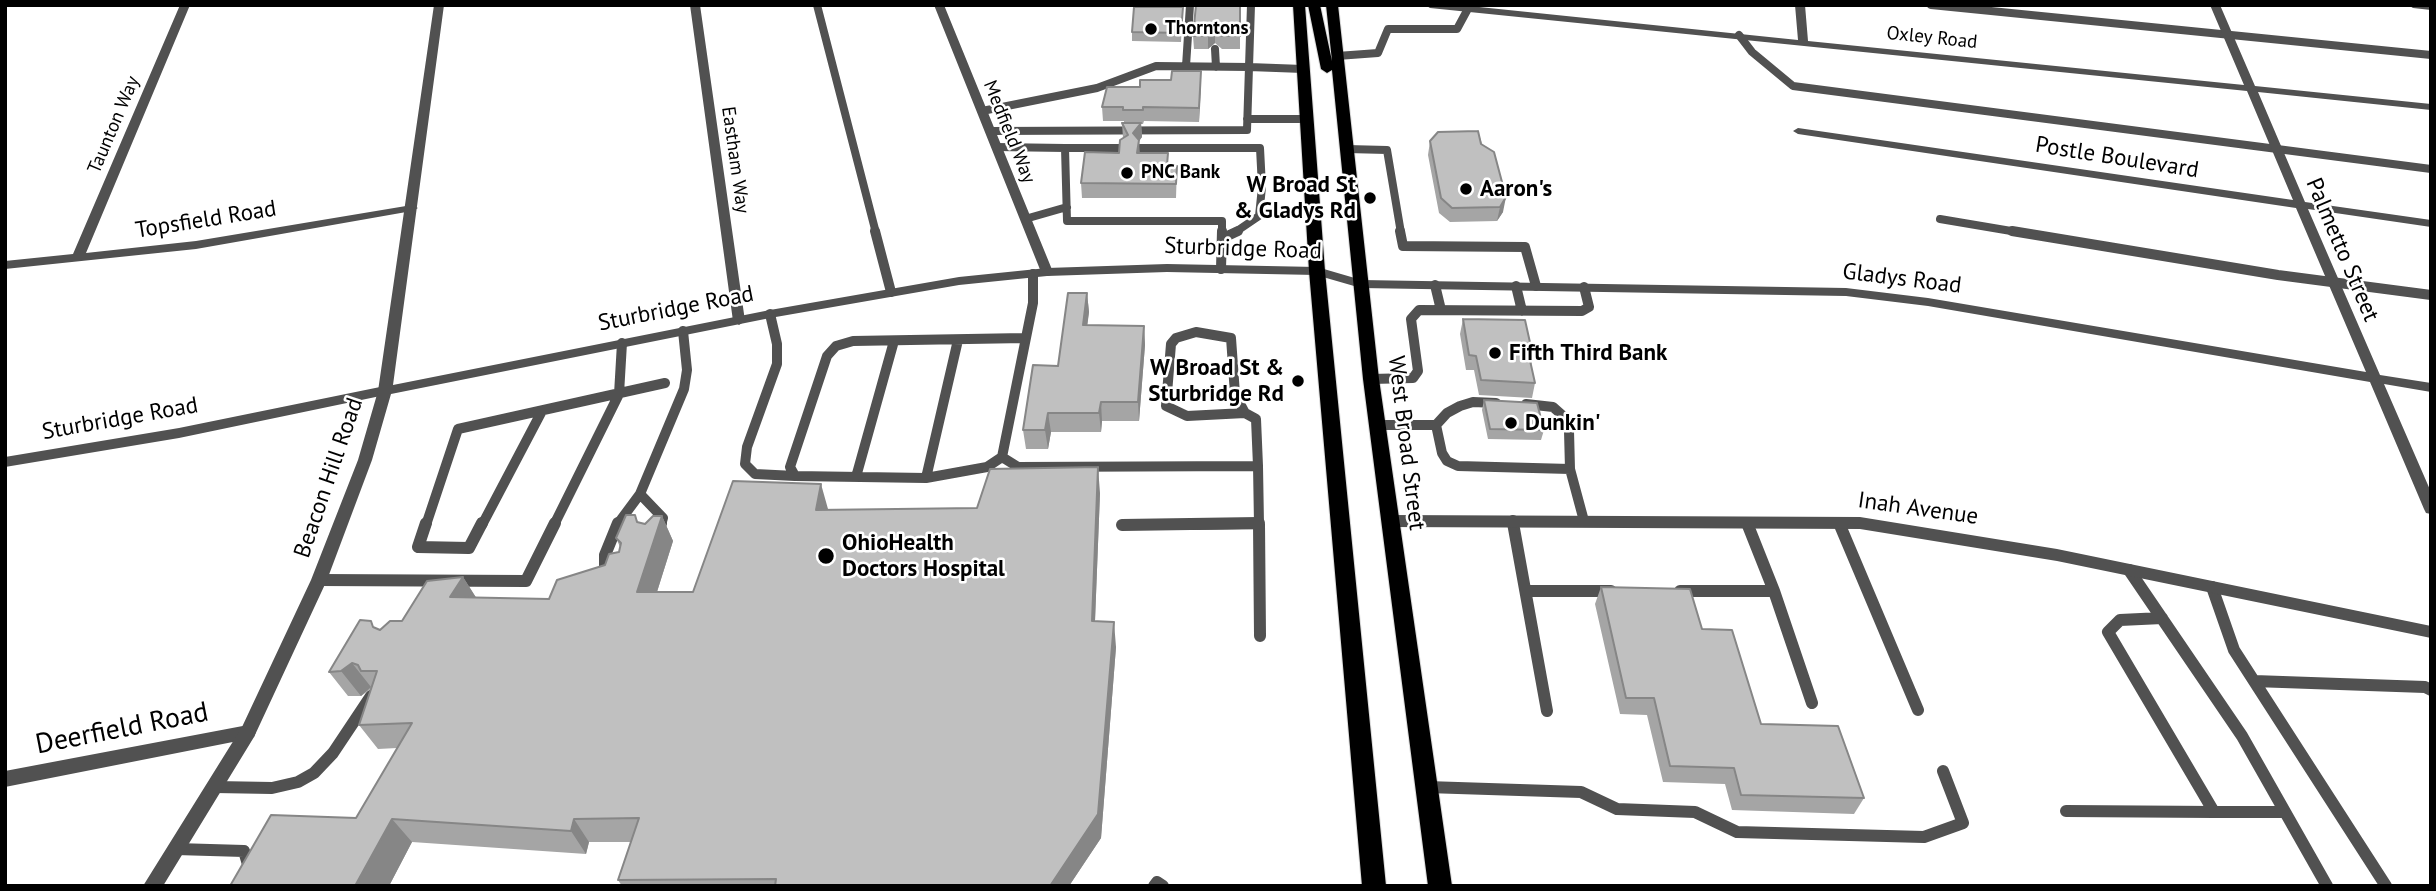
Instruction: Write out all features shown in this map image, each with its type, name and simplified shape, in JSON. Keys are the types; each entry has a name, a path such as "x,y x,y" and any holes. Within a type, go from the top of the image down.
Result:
{"main road":[{"path":"1299,5 1317,271 1374,886"},
{"path":"1314,5 1317,30 1325,56 1330,101 1345,124"},
{"name":"West Broad Street","path":"1332,5 1371,379 1440,886"}],"street":[{"name":"Taunton Way","path":"77,260 185,5"},
{"name":"Beacon Hill Road","path":"152,886 248,732 319,580 365,460 385,391 439,5"},
{"name":"Eastham Way","path":"695,5 740,321"},
{"name":"Medfield Way","path":"939,5 1047,272"},
{"name":"Oxley Road","path":"1430,5 2431,107"},
{"path":"1800,5 1803,42"},
{"name":"Palmetto Street","path":"2215,5 2372,378 2431,509"},
{"path":"2413,5 2431,7"},
{"name":"Postle Boulevard","path":"1798,131 2431,225"},
{"name":"Topsfield Road","path":"5,265 77,260 196,245 412,208"},
{"name":"Sturbridge Road","path":"5,462 178,433 622,343 891,292 1047,272 1221,269 1317,271 1361,284"},
{"name":"Gladys Road","path":"1361,284 1820,290 1928,302 2431,388"},
{"name":"Inah Avenue","path":"1390,521 1839,522 1966,538 2431,632"},
{"name":"Deerfield Road","path":"5,779 248,732"}],"lane":[{"path":"817,5 891,292"},
{"path":"1186,66 1190,5"},
{"path":"990,131 1247,130 1251,5"},
{"path":"1931,5 2431,55"},
{"path":"1336,56 1378,53 1388,29 1457,29 1464,23 1470,7"},
{"path":"1739,35 1752,52 1793,86 2431,169"},
{"path":"1215,49 1216,67"},
{"path":"982,111 1097,88 1156,66 1303,69"},
{"path":"1247,118 1307,119"},
{"path":"996,147 1122,148"},
{"path":"1065,148 1068,221 1222,221 1221,269"},
{"path":"1140,148 1260,148 1262,187 1259,216 1244,228 1223,238"},
{"path":"1347,149 1387,150 1403,246 1525,247 1536,286"},
{"path":"1026,219 1067,207"},
{"path":"1940,219 2278,275 2431,295"},
{"path":"770,314 777,344 777,363 747,447 745,464 755,474 926,478 987,467 1002,457 1034,303 1032,274"},
{"path":"1435,285 1441,310"},
{"path":"1516,286 1522,311"},
{"path":"1371,379 1413,378 1418,371 1411,319 1419,310 1586,310 1589,307 1584,287"},
{"path":"625,572 605,568 605,555 619,520 640,494 684,388 687,370 683,331"},
{"path":"1245,413 1235,394 1231,338 1204,331 1176,338 1171,344 1166,407 1187,416 1245,413 1256,419 1261,636"},
{"path":"795,476 790,467 828,356 836,346 853,341 1025,338"},
{"path":"926,478 958,340"},
{"path":"856,477 894,341"},
{"path":"319,580 428,584 526,580 619,394 622,343"},
{"path":"541,411 469,548 418,547 458,429 665,383"},
{"path":"1377,425 1436,425 1447,413 1473,402 1553,407 1562,415 1569,431 1570,470 1584,521"},
{"path":"1436,425 1442,453 1447,461 1458,466 1570,470"},
{"path":"1002,457 1018,467 1258,466"},
{"path":"640,494 663,518 655,541"},
{"path":"1513,520 1547,711"},
{"path":"1747,522 1812,703"},
{"path":"1839,522 1918,710"},
{"path":"1122,525 1259,524"},
{"path":"2129,570 2242,736 2327,886"},
{"path":"2212,587 2234,650 2386,886"},
{"path":"1526,591 1622,591"},
{"path":"1664,591 1774,591"},
{"path":"2162,618 2120,620 2108,632 2214,812"},
{"path":"2254,681 2425,687 2431,690"},
{"path":"215,788 272,788 298,782 314,773 333,753 371,696"},
{"path":"1427,787 1581,792 1617,809 1695,812 1737,832 1924,836 1963,823 1943,771"},
{"path":"2066,811 2285,812"},
{"path":"176,849 244,851 250,860 250,872 244,886"},
{"path":"1154,886 1157,882 1163,886"}],"building":[{"path":"1196,5 1240,5 1240,36 1222,36 1215,29 1208,36 1193,36"},
{"path":"1134,7 1183,7 1181,33 1132,32"},
{"path":"1172,71 1201,71 1199,108 1143,107 1143,110 1123,110 1123,107 1102,107 1107,87 1140,87 1140,80 1171,80"},
{"path":"1122,123 1141,123 1133,133 1139,140 1137,153 1168,153 1167,165 1177,166 1176,184 1081,183 1085,152 1119,153 1120,140 1128,135"},
{"name":"Aaron's","path":"1478,131 1481,144 1494,152 1506,197 1500,207 1452,208 1441,198 1430,141 1438,132"},
{"path":"1068,293 1087,293 1083,325 1144,326 1138,402 1101,402 1099,413 1048,413 1045,430 1023,430 1033,365 1058,366"},
{"name":"Fifth Third Bank","path":"1463,319 1525,320 1533,356 1529,356 1535,383 1481,380 1476,356 1469,355"},
{"name":"Dunkin'","path":"1484,400 1537,403 1544,430 1490,429"},
{"path":"1098,467 1092,621 1114,622 1098,814 1050,886 775,886 776,879 618,880 639,818 574,819 571,831 392,819 355,886 230,886 271,815 356,818 412,723 359,725 377,671 361,671 358,665 352,663 341,671 329,672 360,620 371,621 373,627 380,630 390,621 402,621 427,581 463,577 450,597 549,599 557,580 605,565 609,554 619,552 621,543 616,538 626,515 635,515 637,522 645,524 653,516 662,516 637,592 693,592 733,481 821,484 816,510 977,508 990,469"},
{"path":"1601,587 1690,589 1702,629 1732,630 1761,724 1838,726 1864,798 1741,795 1734,768 1670,766 1654,698 1626,698"}],"place":[{"name":"Thorntons","path":"1151,29"},
{"name":"PNC Bank","path":"1127,173"},
{"name":"Aaron's","path":"1466,189"},
{"name":"W Broad St & Gladys Rd","path":"1370,198"},
{"name":"Fifth Third Bank","path":"1495,353"},
{"name":"W Broad St & Sturbridge Rd","path":"1298,381"},
{"name":"Dunkin'","path":"1511,423"},
{"name":"OhioHealth Doctors Hospital","path":"826,556"}]}
